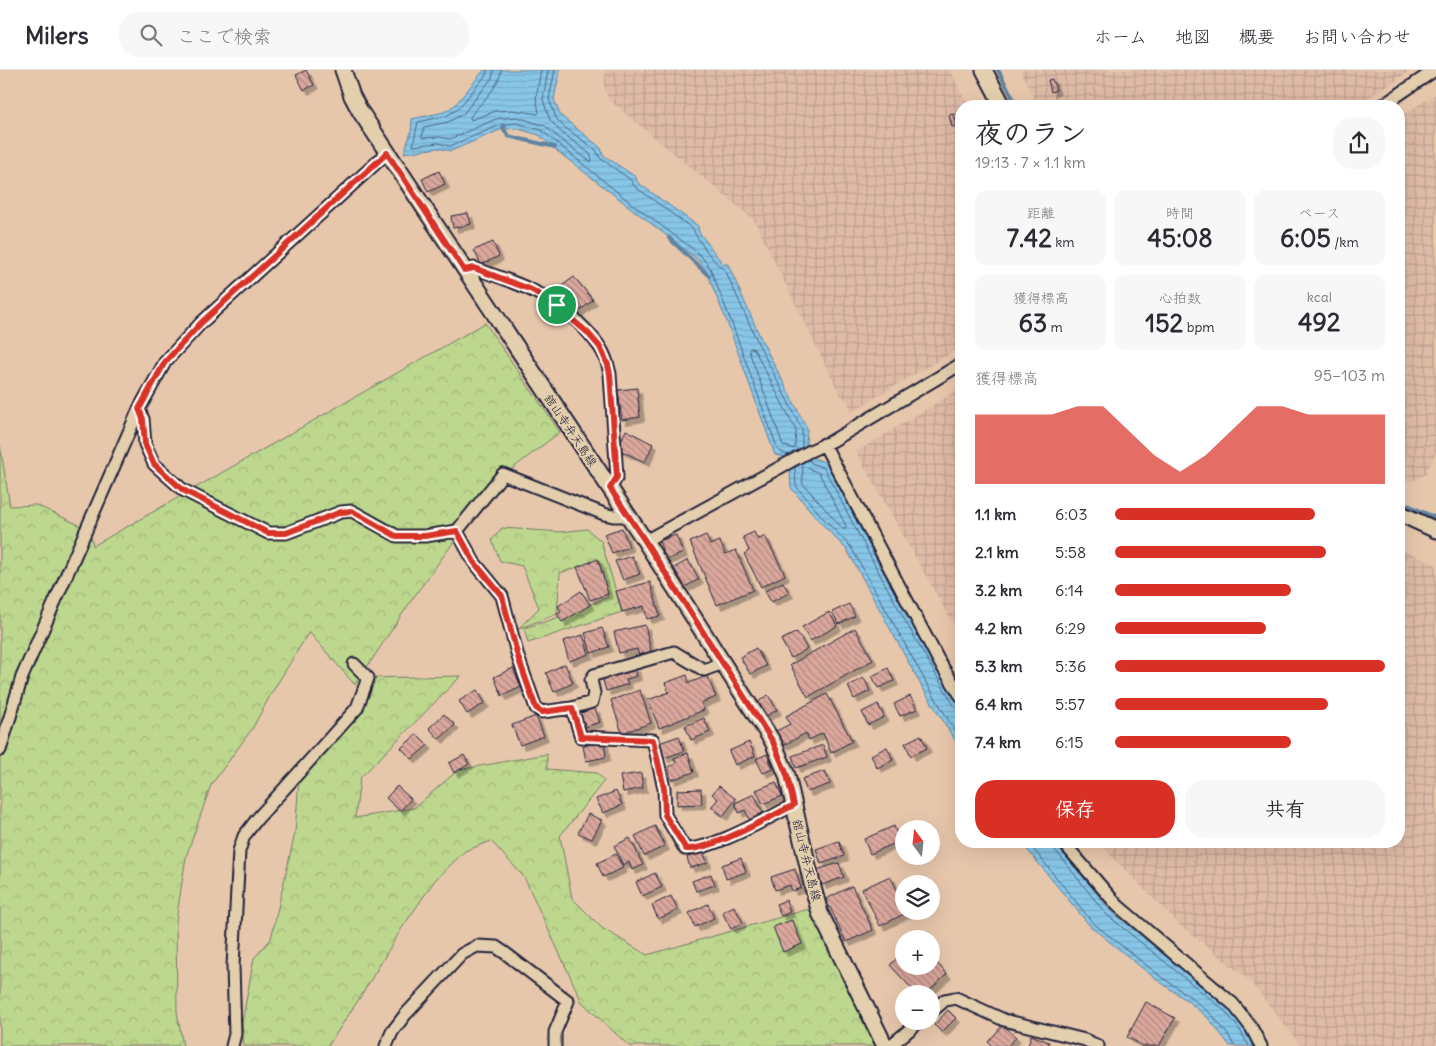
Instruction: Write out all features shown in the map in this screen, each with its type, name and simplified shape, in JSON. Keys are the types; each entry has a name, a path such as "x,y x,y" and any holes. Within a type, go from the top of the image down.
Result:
{"main road":[{"name":"舘山寺弁天島線","path":"343,70 356,104 387,153 645,541 778,752 787,775 820,913 885,1046"},
{"path":"984,70 1000,100"},
{"path":"1405,516 1436,530"}],"street":[{"path":"1391,100 1435,70"},
{"path":"0,750 22,677 139,409 165,362 201,323 387,153"},
{"path":"464,270 474,268 532,290 563,311 587,332 600,347 608,365 611,384 617,477 610,488"},
{"path":"645,541 824,444 955,368"},
{"path":"139,409 143,419 145,444 154,464 183,490 268,533 286,533 341,512 352,511 396,536 425,536 457,531 503,474 604,514 628,516"},
{"path":"824,444 940,663 955,687"},
{"path":"457,531 474,562 502,596 518,657 536,708 542,712 572,708 592,702 594,692 591,680 594,675 674,652 704,670 723,663"},
{"path":"232,1046 234,1034 233,966 239,851 244,836 257,819 357,708 368,678 354,664"},
{"path":"572,708 581,737 653,740 664,788 665,815 686,849 694,849 720,840 794,805"},
{"path":"1068,848 1118,905 1233,1004 1251,1027 1261,1046"},
{"path":"386,1046 392,1032 405,1015 462,954 478,946 496,947 568,1001 555,1032 555,1046"},
{"path":"940,1004 945,1000 956,998 1004,1020 1085,1040 1098,1046"},
{"path":"890,1046 909,1030"}],"shaded area":[{"path":"606,70 950,70 965,100 955,100 955,351 851,412 847,400 840,395 754,220 608,99 604,85"},
{"path":"1020,70 1409,70 1401,78 1364,100 1035,100"},
{"path":"1436,94 1436,452 1426,474 1411,482 1405,480 1405,113"},
{"path":"955,392 955,627 856,452"},
{"path":"1405,551 1436,565 1436,1044 1432,1046 1301,1046 1249,980 1180,925 1105,848 1405,848"}],"green space":[{"path":"485,323 560,432 503,474 413,598 355,685 309,632 252,729 211,785 186,857 176,921 177,1012 183,1046 0,1046 0,445 10,506 36,505 90,530 93,546"},
{"path":"502,528 561,532 587,529 601,541 622,612 528,643 524,628 551,620 608,597 599,560 560,573 557,614 518,629 539,608 522,566 500,561 492,540"},
{"path":"461,676 360,778 355,818 414,808 458,770 547,754 547,769 597,773 604,781 560,836 572,898 602,928 647,955 809,909 875,1046 629,1046 582,1002 524,877 491,841 465,851 435,880 402,928 328,1046 244,1046 242,1023 254,958 271,939 295,833 299,779 338,738 368,678"}],"water":[{"path":"484,70 560,70 554,99 560,115 601,148 603,155 636,177 637,182 698,226 699,232 723,264 728,264 762,341 807,428 806,445 814,458 827,463 877,561 955,698 955,740 922,687 847,550 791,488 790,469 784,457 775,455 727,322 705,269 697,259 539,135 515,128 500,130 451,151 438,148 404,153 411,132 412,119 444,112 455,105"},
{"path":"1026,848 1060,848 1110,910 1227,1007 1244,1027 1254,1046 1230,1046 1209,1019 1090,926"}],"building":[{"path":"306,70 314,85 304,90 296,75"},
{"path":"1052,79 1056,90 1051,92 1048,80"},
{"path":"954,114 955,126 952,127 949,115"},
{"path":"439,171 445,184 428,192 422,179"},
{"path":"468,213 471,224 453,228 451,216"},
{"path":"493,242 499,256 481,265 474,250"},
{"path":"574,277 593,300 578,312 559,288"},
{"path":"637,388 640,417 622,420 618,390"},
{"path":"626,430 653,444 645,462 617,449"},
{"path":"622,528 629,547 612,553 604,534"},
{"path":"754,532 758,540 765,536 785,575 761,587 744,554 749,551 743,537"},
{"path":"676,535 683,553 666,560 659,541"},
{"path":"706,535 710,545 720,541 725,554 736,550 753,590 717,605 690,542"},
{"path":"632,556 640,574 623,580 615,561"},
{"path":"598,559 608,594 590,600 577,567"},
{"path":"688,560 699,579 685,587 674,568"},
{"path":"650,582 660,616 647,619 644,606 622,612 616,591"},
{"path":"783,582 789,593 771,602 765,591"},
{"path":"581,591 590,605 562,622 557,614 561,612 558,606"},
{"path":"849,604 855,616 839,624 832,612"},
{"path":"829,612 837,626 810,641 802,627"},
{"path":"645,625 651,652 639,655 637,649 619,653 614,632"},
{"path":"602,628 609,647 591,653 585,633"},
{"path":"855,628 873,660 808,697 790,665"},
{"path":"797,632 807,649 791,658 781,640"},
{"path":"583,635 589,654 569,661 563,641"},
{"path":"756,648 766,666 750,674 740,657"},
{"path":"565,664 573,683 554,692 546,673"},
{"path":"635,667 637,676 626,679 628,684 606,691 602,677"},
{"path":"513,668 521,687 502,696 494,677"},
{"path":"888,668 894,681 878,688 872,676"},
{"path":"687,675 689,683 707,676 716,697 701,703 704,710 659,728 648,700 669,692 665,683"},
{"path":"864,678 870,691 854,699 848,686"},
{"path":"477,690 485,703 467,714 459,701"},
{"path":"640,690 651,723 622,733 611,700"},
{"path":"827,694 852,741 831,753 823,733 809,740 806,733 784,745 776,731 790,724 786,716"},
{"path":"768,695 777,710 766,716 758,702"},
{"path":"910,696 917,709 900,716 894,704"},
{"path":"878,704 884,717 868,725 862,712"},
{"path":"595,708 600,722 582,728 577,714"},
{"path":"444,714 455,725 439,739 429,728"},
{"path":"536,716 544,736 520,745 512,725"},
{"path":"704,718 710,732 691,740 685,726"},
{"path":"417,734 428,745 412,759 401,748"},
{"path":"921,735 927,748 911,756 905,743"},
{"path":"679,736 684,751 664,758 659,743"},
{"path":"604,742 606,757 586,761 583,746"},
{"path":"749,742 755,756 735,765 729,751"},
{"path":"823,745 827,757 796,768 792,756"},
{"path":"887,747 893,760 877,768 871,755"},
{"path":"688,753 694,772 671,780 668,767 676,764 674,758"},
{"path":"767,754 773,769 763,773 756,759"},
{"path":"464,755 469,764 454,773 449,763"},
{"path":"825,771 830,784 807,792 802,779"},
{"path":"641,773 643,788 623,792 620,776"},
{"path":"776,782 782,796 763,804 756,790"},
{"path":"397,786 411,799 400,811 386,798"},
{"path":"719,786 736,799 723,816 711,807 718,799 712,794"},
{"path":"701,789 702,804 677,805 677,790"},
{"path":"616,791 622,805 603,813 596,799"},
{"path":"754,794 763,813 750,820 745,810 739,813 735,803"},
{"path":"588,814 602,820 592,839 578,833"},
{"path":"655,826 665,846 644,856 635,836"},
{"path":"894,826 895,828 895,843 870,854 864,839"},
{"path":"630,838 643,865 632,870 629,862 623,865 614,846"},
{"path":"839,841 844,856 821,864 816,849"},
{"path":"704,852 707,863 690,868 687,857"},
{"path":"616,854 623,868 603,877 597,863"},
{"path":"741,858 746,872 726,879 722,865"},
{"path":"839,863 844,877 822,885 816,870"},
{"path":"795,869 801,888 792,891 790,885 775,890 771,877"},
{"path":"655,873 662,887 642,896 636,882"},
{"path":"711,874 715,885 696,891 692,881"},
{"path":"890,876 895,886 895,918 880,926 862,889"},
{"path":"852,886 873,930 846,942 826,899"},
{"path":"671,896 678,910 658,919 652,905"},
{"path":"786,900 790,912 781,916 776,904"},
{"path":"708,904 714,918 695,927 689,913"},
{"path":"734,906 743,923 731,929 722,912"},
{"path":"792,920 802,944 783,952 773,927"},
{"path":"895,960 895,970 890,965"},
{"path":"940,967 947,974 935,985 909,985 899,975 940,975"},
{"path":"1146,1002 1175,1018 1159,1046 1143,1046 1127,1037"},
{"path":"948,1010 956,1018 942,1032 940,1030 940,1019"},
{"path":"1003,1025 1016,1037 1008,1046 992,1046 988,1042"},
{"path":"1031,1035 1049,1042 1048,1046 1028,1046"}],"waterway":[{"path":"998,70 1014,100"},
{"path":"505,126 503,128 508,136 555,147"},
{"path":"669,238 709,276"},
{"path":"1405,504 1436,518"}],"route":[{"path":"387,153 464,270 474,268 532,290 557,305 594,339 608,365 617,477 610,488 766,730 778,752 787,775 794,805 720,840 694,849 686,849 665,815 664,788 653,740 581,737 572,708 542,712 536,708 518,657 502,596 474,562 457,531 425,536 396,536 352,511 341,512 286,533 268,533 183,490 154,464 145,444 143,419 139,409 165,362 201,323 387,153"}]}
